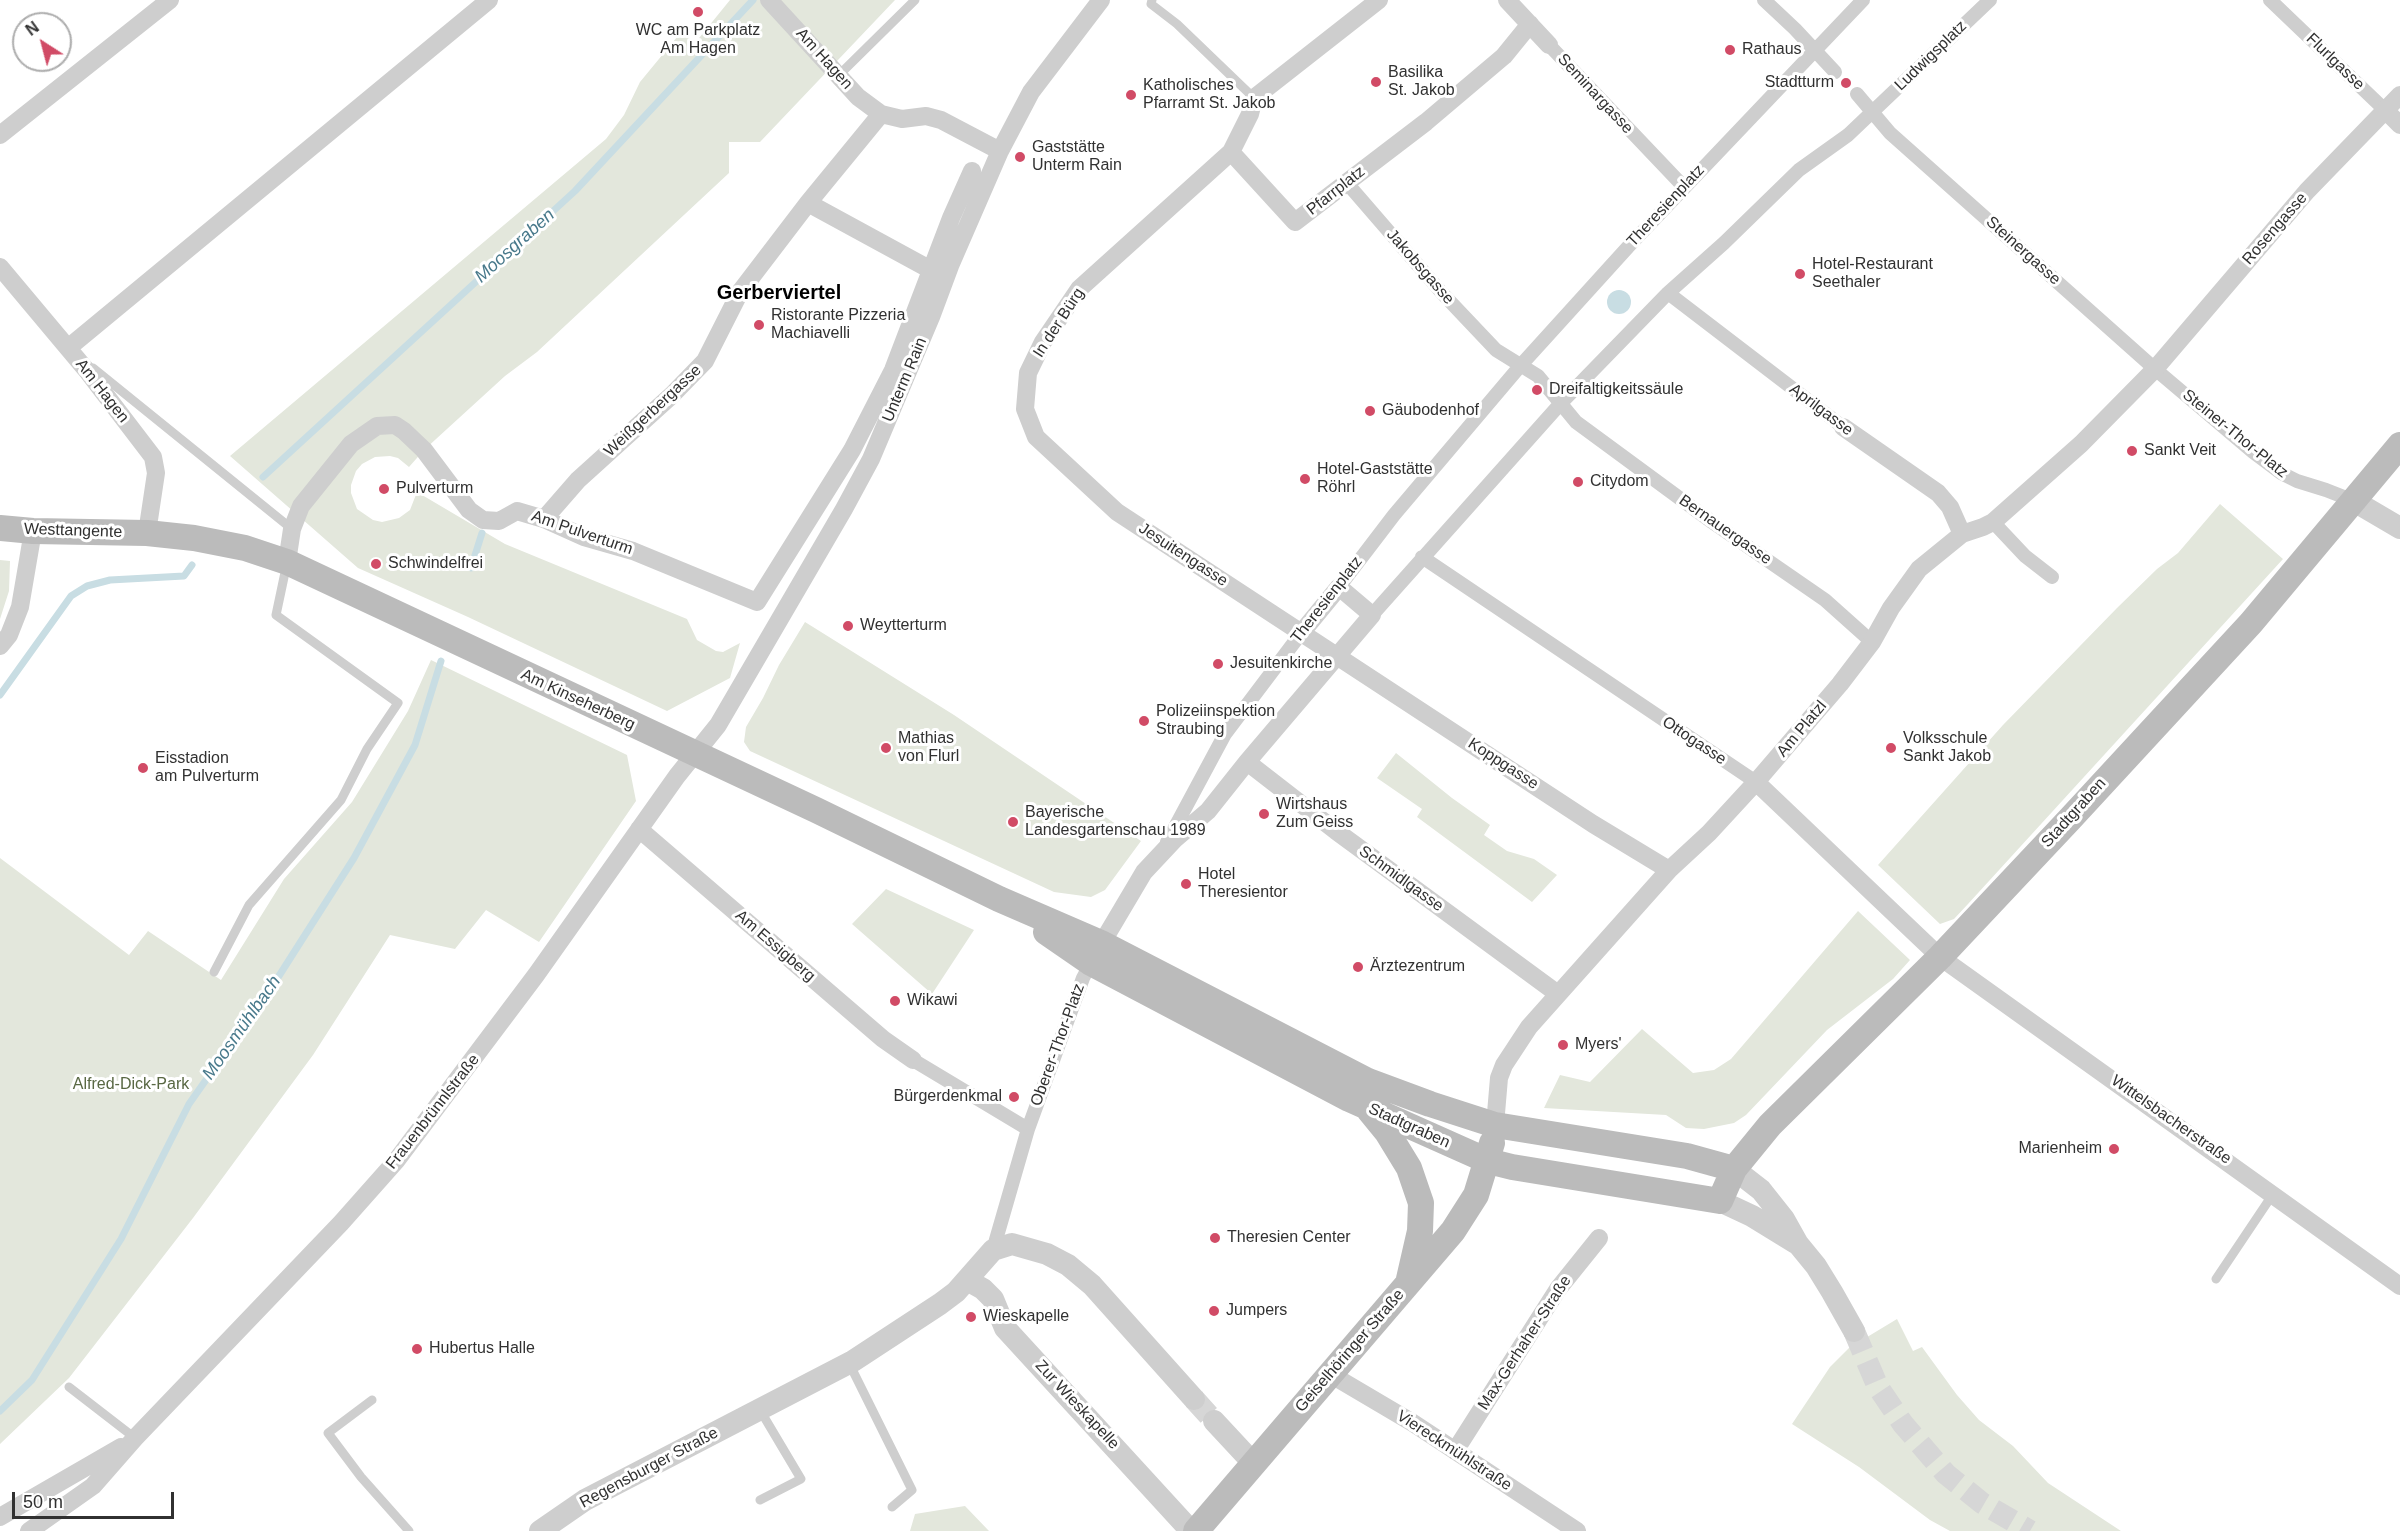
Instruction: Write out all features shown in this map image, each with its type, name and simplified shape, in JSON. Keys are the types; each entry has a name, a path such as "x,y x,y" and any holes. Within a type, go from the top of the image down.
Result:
{"main road":[{"name":"Stadtgraben","path":"1097,953 1367,1107 1488,1161 1512,1167 1720,1201 1734,1169 1770,1125 1940,957 2251,622 2400,445"},
{"name":"Westtangente","path":"0,528 33,531 147,533"},
{"name":"Am Kinseherberg","path":"147,533 221,543 287,562 694,755 816,810 999,899 1097,953"},
{"name":"Stadtgraben","path":"1097,953 1368,1081 1430,1104 1496,1125 1688,1156 1734,1169"},
{"path":"1367,1107 1400,1151 1409,1168 1421,1203 1420,1231 1407,1285"},
{"name":"Geiselhöringer Straße","path":"1196,1531 1453,1231 1476,1195 1488,1161 1496,1125"}],"street":[{"path":"0,135 170,0"},
{"path":"68,348 489,0"},
{"name":"Am Hagen","path":"769,0 858,97 881,114"},
{"name":"Unterm Rain","path":"694,755 718,725 871,459 1000,151 1031,92 1101,0"},
{"path":"1232,152 1250,114 1254,98 1379,0"},
{"name":"Seminargasse","path":"1507,0 1684,188"},
{"path":"1764,0 1796,29 1835,72"},
{"path":"1814,50 1863,0"},
{"name":"Ludwigsplatz","path":"1872,112 1990,0"},
{"name":"Flurlgasse","path":"2270,0 2400,125"},
{"name":"Pfarrplatz","path":"1232,152 1295,222 1426,122 1504,56 1530,24"},
{"name":"Theresienplatz","path":"1160,854 1226,734 1394,515 1521,365 1814,50"},
{"name":"Steinergasse","path":"1857,94 1890,133 2155,369"},
{"name":"Rosengasse","path":"2155,369 2307,191 2400,95"},
{"name":"Theresienplatz","path":"1097,953 1144,872 1160,854 1208,811 1422,557 1561,403 1668,293 1724,243 1799,170 1848,135 1872,112"},
{"path":"881,114 902,119 926,116 941,120 1000,151"},
{"name":"Weißgerbergasse","path":"544,519 578,480 672,395 705,361 740,292 808,203 881,114"},
{"name":"In der Bürg","path":"1070,470 1036,437 1025,409 1029,373 1043,342 1079,289 1232,152"},
{"path":"871,459 852,450 893,370 972,171"},
{"name":"Jakobsgasse","path":"1346,182 1442,293 1496,350 1521,365"},
{"path":"808,203 931,270"},
{"name":"Am Hagen","path":"0,267 68,348 153,457 156,473 147,533"},
{"name":"Aprilgasse","path":"1668,293 1843,427 1938,493 1950,507 1962,534"},
{"path":"1521,365 1538,376 1561,403"},
{"name":"Steiner-Thor-Platz","path":"2155,369 2281,473 2354,501"},
{"name":"Am Platzl","path":"1496,1125 1499,1078 1504,1065 1529,1027 1669,870 1709,833 1756,782 1840,684 1872,642 1891,608 1919,569 1962,534 1992,522 2081,444 2155,369"},
{"name":"Bernauergasse","path":"1561,403 1576,422 1712,522 1825,600 1872,642"},
{"name":"Am Pulverturm","path":"292,529 301,506 351,444 377,426 395,425 404,431 440,469 469,510 483,520 499,521 517,511 544,519 584,537 633,551 757,602 852,450"},
{"name":"Jesuitengasse","path":"1070,470 1117,512 1337,656"},
{"path":"2354,501 2400,528"},
{"path":"1992,522 2025,556 2052,577"},
{"path":"287,562 292,529"},
{"path":"0,646 9,635 20,607 33,531"},
{"name":"Ottogasse","path":"1422,557 1756,782 1940,957"},
{"path":"1339,587 1372,615"},
{"name":"Koppgasse","path":"1337,656 1593,824 1669,870"},
{"name":"Frauenbrünnlstraße","path":"29,1531 93,1485 135,1438 341,1223 396,1161 536,975 694,755"},
{"name":"Schmidlgasse","path":"1247,762 1558,994"},
{"name":"Am Essigberg","path":"639,829 882,1039 913,1060"},
{"name":"Oberer-Thor-Platz","path":"993,1250 1028,1128 1083,978 1097,953"},
{"name":"Wittelsbacherstraße","path":"1940,957 2400,1286"},
{"name":"Oberer-Thor-Platz","path":"913,1060 1028,1128"},
{"path":"1734,1169 1761,1190 1784,1219 1798,1244 1816,1266 1854,1331"},
{"path":"1720,1201 1752,1216 1798,1244"},
{"name":"Max-Gerhaher-Straße","path":"1455,1451 1558,1289 1599,1238"},
{"path":"993,1250 1012,1244 1026,1246 1068,1265 1092,1285 1194,1399"},
{"name":"Regensburger Straße","path":"540,1531 585,1500 849,1363 940,1304 967,1280 993,1250"},
{"name":"Zur Wieskapelle","path":"967,1280 983,1289 993,1299 1005,1328 1191,1531"},
{"name":"Viereckmühlstraße","path":"1330,1374 1455,1451 1577,1531"},
{"path":"1214,1421 1254,1464"},
{"name":"Frauenbrünnlstraße","path":"0,1517 135,1438"}],"lane":[{"path":"839,75 915,0"},
{"path":"1152,0 1150,4 1177,24 1254,98"},
{"path":"68,348 292,529"},
{"path":"214,972 249,905 340,800 367,749 398,703 276,615 287,562"},
{"path":"2216,1280 2273,1194"},
{"path":"849,1363 912,1490 892,1507"},
{"path":"69,1387 135,1438"},
{"path":"372,1400 328,1433 361,1477 409,1531"},
{"path":"760,1410 801,1479 760,1500"}],"green space":[{"path":"730,0 895,0 760,142 729,142 729,173 537,352 505,376 424,450 409,467 398,458 375,457 362,464 356,471 351,485 351,493 357,509 373,520 382,522 399,518 410,510 417,492 505,544 687,619 697,640 716,651 723,652 740,643 730,678 667,711 358,568 230,456 606,139 624,115 640,82 682,31 695,43"},
{"path":"2220,504 2283,559 1954,919 1940,924 1878,865 2003,725 2117,608 2157,569 2178,553"},
{"path":"0,560 10,561 9,591 0,619"},
{"path":"805,622 954,715 1141,841 1105,890 1091,897 1054,892 750,751 744,742 746,727"},
{"name":"Alfred-Dick-Park","path":"431,660 627,755 636,801 539,942 486,910 455,949 390,935 313,1055 193,1218 69,1378 0,1444 0,858 129,955 148,931 221,980 284,879 352,802 408,711"},
{"path":"1396,753 1490,825 1484,835 1507,851 1534,859 1557,875 1532,902 1417,817 1422,809 1377,778"},
{"path":"886,889 974,930 932,994 852,924"},
{"path":"1858,911 1910,960 1893,979 1827,1030 1746,1115 1734,1123 1704,1129 1686,1128 1666,1115 1544,1108 1560,1075 1590,1082 1642,1029 1693,1073 1714,1070 1731,1059"},
{"path":"1897,1319 1913,1351 1922,1347 1957,1395 1979,1420 2013,1446 2048,1483 2121,1531 1950,1531 1930,1520 1859,1467 1792,1424 1830,1367 1849,1348"},
{"path":"965,1506 989,1531 910,1531 915,1514"}],"shaded area":[{"path":"1619,290 1627,294 1631,302 1627,310 1619,314 1611,310 1607,302 1611,294"}],"waterway":[{"name":"Moosgraben","path":"263,477 575,191 753,0"},
{"name":"Moosmühlbach","path":"471,568 482,533"},
{"name":"Moosgraben","path":"0,695 71,596 87,586 110,580 184,576 192,565"},
{"name":"Moosmühlbach","path":"0,1411 32,1380 121,1239 189,1104 277,979 354,858 415,745 441,661"}],"tunnel":[{"path":"1854,1331 1878,1387 1903,1424 1946,1474 1982,1503 2030,1531"},
{"path":"1194,1399 1214,1421"}],"place":[{"name":"WC am Parkplatz Am Hagen","path":"698,12"},
{"name":"Rathaus","path":"1730,50"},
{"name":"Basilika St. Jakob","path":"1376,82"},
{"name":"Stadtturm","path":"1846,83"},
{"name":"Katholisches Pfarramt St. Jakob","path":"1131,95"},
{"name":"Gaststätte Unterm Rain","path":"1020,157"},
{"name":"Hotel-Restaurant Seethaler","path":"1800,274"},
{"name":"Ristorante Pizzeria Machiavelli","path":"759,325"},
{"name":"Dreifaltigkeitssäule","path":"1537,390"},
{"name":"Gäubodenhof","path":"1370,411"},
{"name":"Sankt Veit","path":"2132,451"},
{"name":"Hotel-Gaststätte Röhrl","path":"1305,479"},
{"name":"Citydom","path":"1578,482"},
{"name":"Pulverturm","path":"384,489"},
{"name":"Schwindelfrei","path":"376,564"},
{"name":"Weytterturm","path":"848,626"},
{"name":"Jesuitenkirche","path":"1218,664"},
{"name":"Polizeiinspektion Straubing","path":"1144,721"},
{"name":"Mathias von Flurl","path":"886,748"},
{"name":"Volksschule Sankt Jakob","path":"1891,748"},
{"name":"Eisstadion am Pulverturm","path":"143,768"},
{"name":"Wirtshaus Zum Geiss","path":"1264,814"},
{"name":"Bayerische Landesgartenschau 1989","path":"1013,822"},
{"name":"Hotel Theresientor","path":"1186,884"},
{"name":"Ärztezentrum","path":"1358,967"},
{"name":"Wikawi","path":"895,1001"},
{"name":"Myers'","path":"1563,1045"},
{"name":"Bürgerdenkmal","path":"1014,1097"},
{"name":"Marienheim","path":"2114,1149"},
{"name":"Theresien Center","path":"1215,1238"},
{"name":"Jumpers","path":"1214,1311"},
{"name":"Wieskapelle","path":"971,1317"},
{"name":"Hubertus Halle","path":"417,1349"}],"district":[{"name":"Gerberviertel","path":"779,293"}]}
